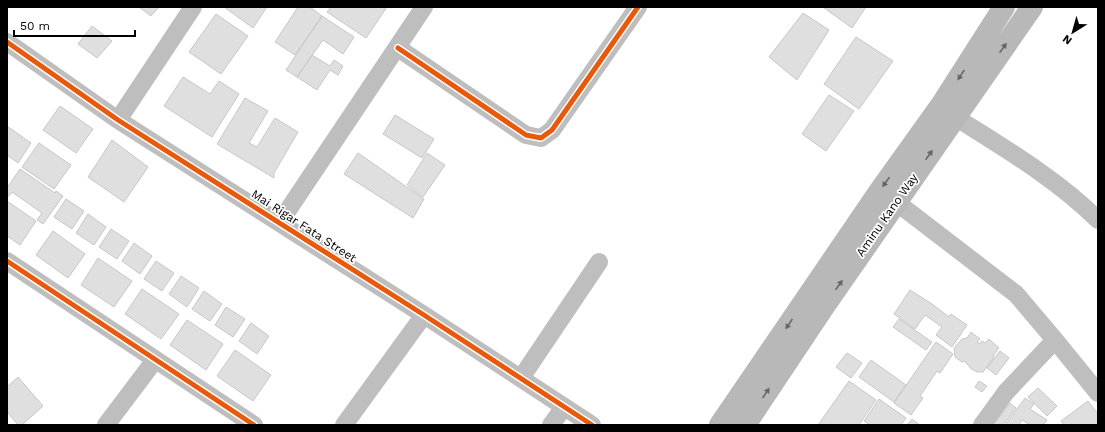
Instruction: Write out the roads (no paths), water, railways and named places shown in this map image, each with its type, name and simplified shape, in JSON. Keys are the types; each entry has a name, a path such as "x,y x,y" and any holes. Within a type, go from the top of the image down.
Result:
{"main road":[{"name":"Aminu Kano Way","path":"745,425 879,192 942,104 1004,7"},
{"name":"Aminu Kano Way","path":"720,425 815,302 896,202 1032,7"}],"street":[{"path":"118,120 193,7"},
{"path":"280,222 398,48 424,7"},
{"path":"398,48 526,135 541,138 552,130 638,7"},
{"name":"Mai Rigar Fata Street","path":"7,42 118,120 280,222 592,425"},
{"path":"955,117 1023,160 1084,206 1098,220"},
{"path":"896,202 1016,294 1098,393"},
{"path":"7,261 254,425"},
{"path":"521,378 599,262"},
{"path":"344,425 424,315"},
{"path":"982,425 1006,392 1055,340"},
{"path":"106,425 155,360"},
{"path":"551,425 564,407"}]}
